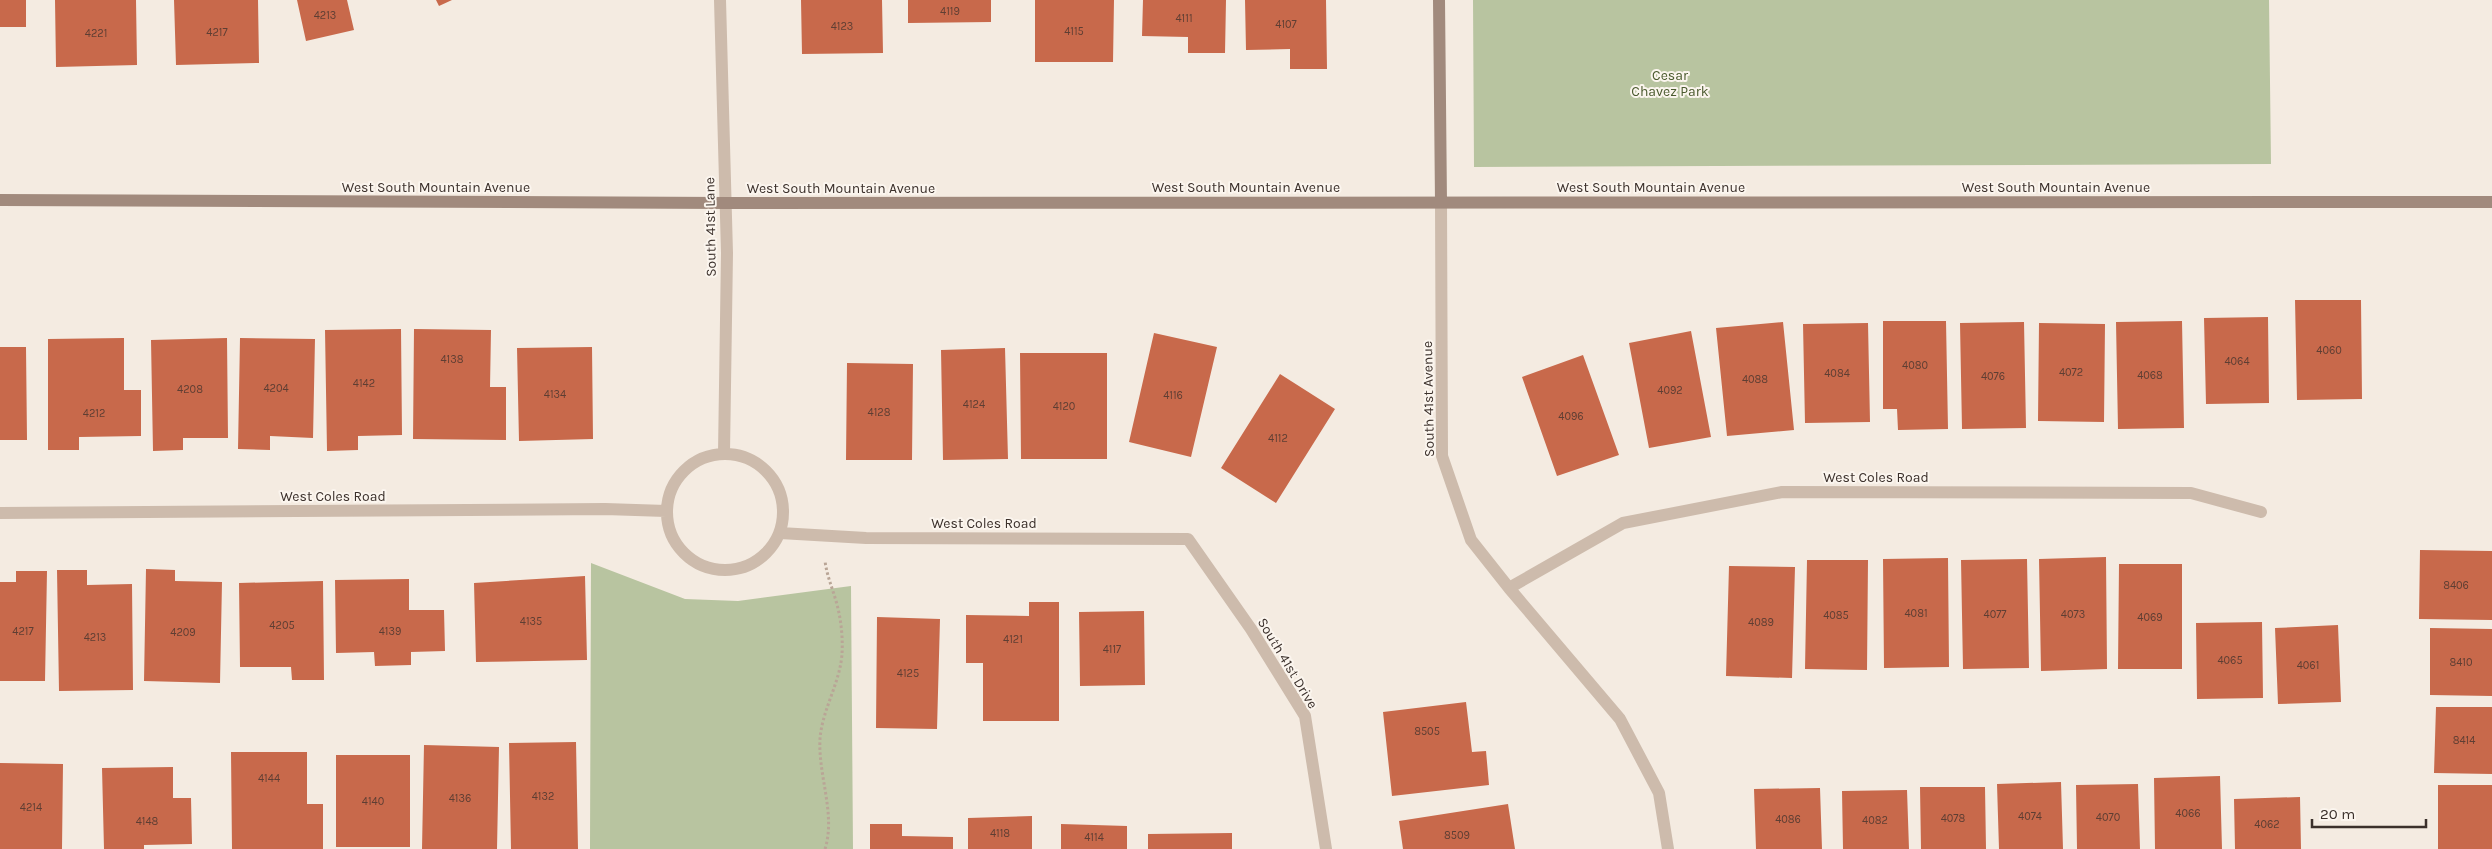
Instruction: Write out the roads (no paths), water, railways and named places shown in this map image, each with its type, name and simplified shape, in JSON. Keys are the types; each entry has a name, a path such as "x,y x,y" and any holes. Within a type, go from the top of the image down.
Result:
{"street":[{"name":"South 41st Lane","path":"720,0 726,203 724,453"},
{"name":"South 41st Avenue","path":"1439,0 1442,456 1471,540 1508,588 1620,719 1659,793 1668,849"},
{"name":"West South Mountain Avenue","path":"0,200 726,203 2492,202"},
{"path":"724,453 744,456 760,465 773,478 781,495 783,514 780,533 771,548 757,560 741,568 723,570 705,567 689,558 677,545 669,529 666,511 669,493 677,477 690,464 706,456 724,453"},
{"name":"West Coles Road","path":"1508,588 1623,523 1782,492 2191,493 2261,512"},
{"name":"West Coles Road","path":"0,513 595,509 666,511"},
{"name":"West Coles Road","path":"780,533 876,538 1188,539"},
{"name":"South 41st Drive","path":"1188,539 1251,630 1305,716 1326,849"}],"park label":[{"name":"Cesar Chavez Park","path":"1670,84"}]}
